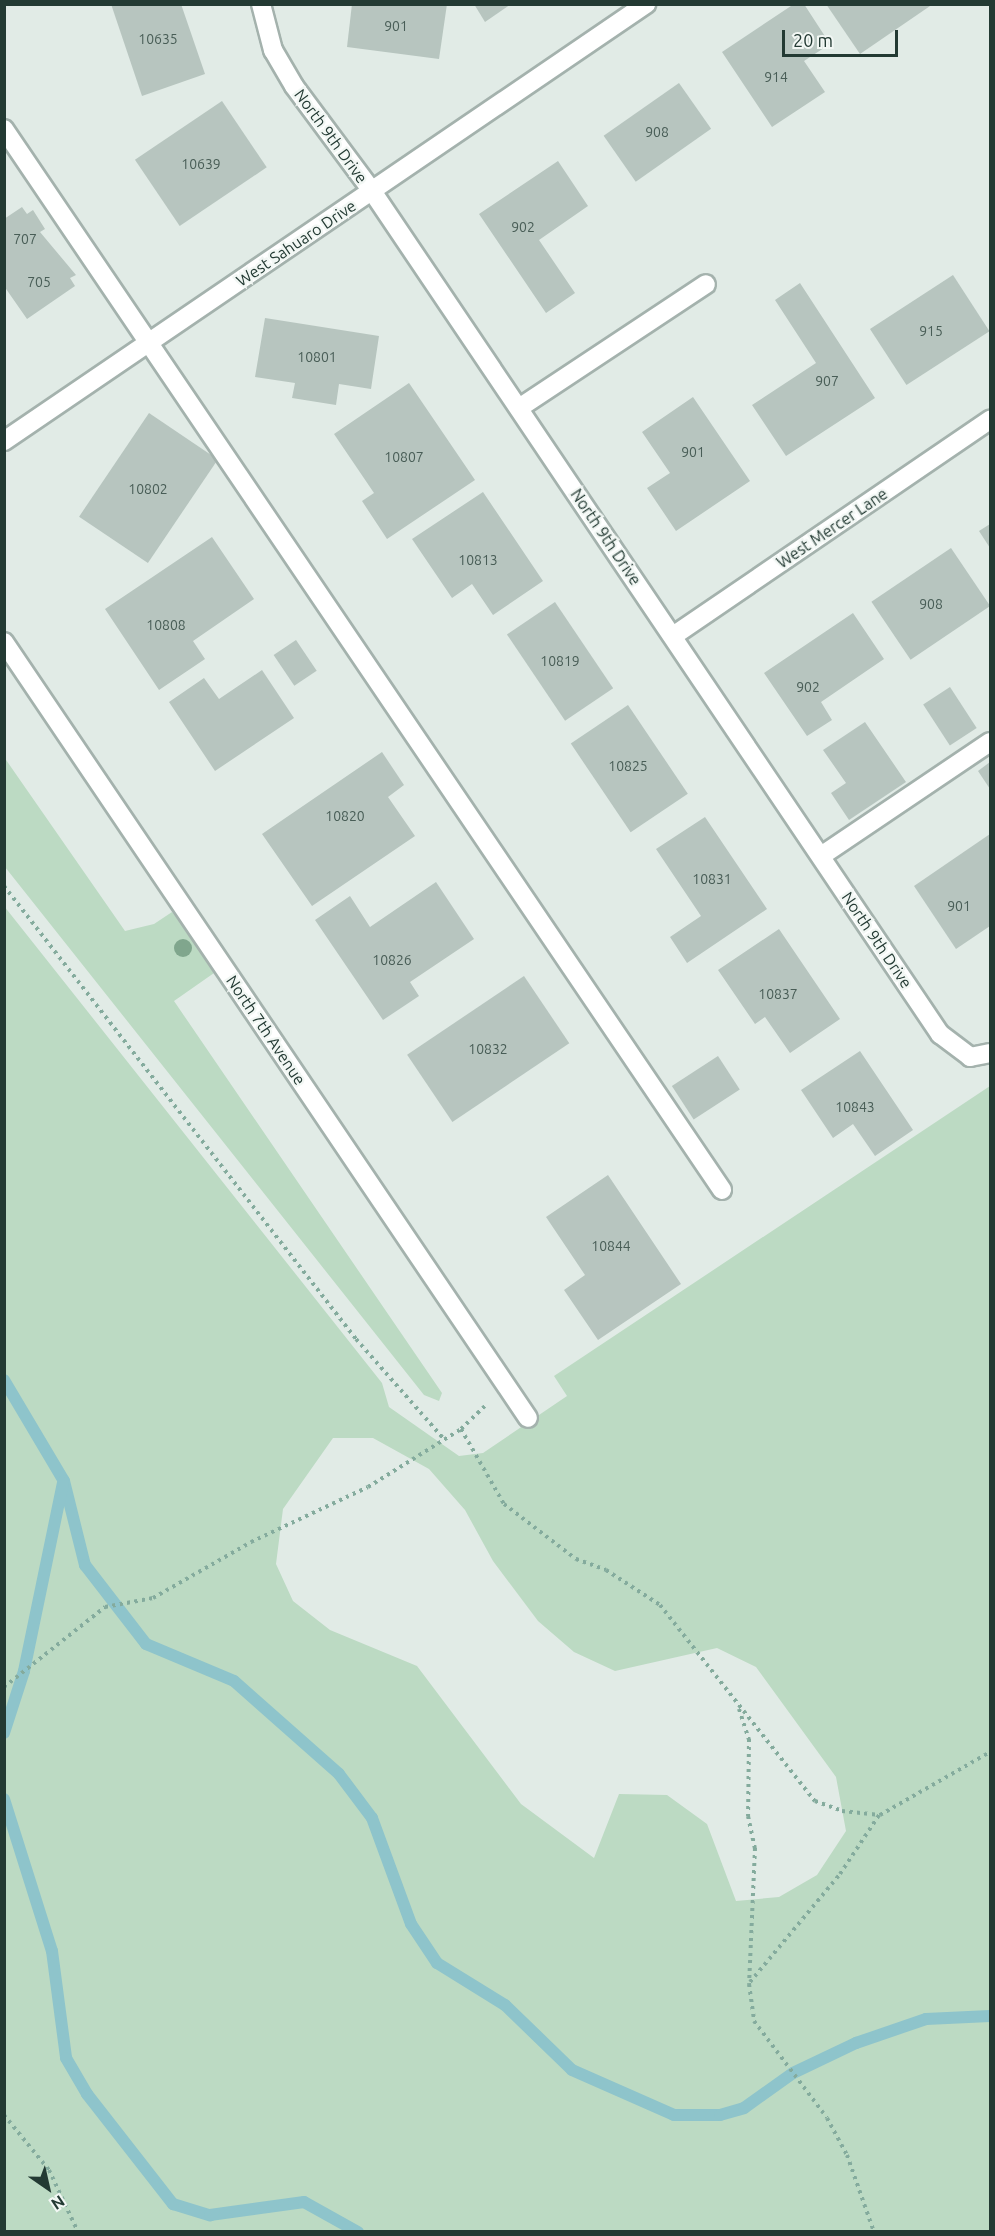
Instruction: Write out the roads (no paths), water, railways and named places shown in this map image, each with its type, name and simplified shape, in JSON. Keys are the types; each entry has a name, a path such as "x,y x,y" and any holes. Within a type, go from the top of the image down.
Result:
{"street":[{"name":"North 9th Drive","path":"261,4 278,59 372,191 940,1034 970,1057 990,1053"},
{"name":"West Sahuaro Drive","path":"4,441 646,4"},
{"path":"4,129 151,343 722,1190"},
{"path":"519,408 706,284"},
{"name":"West Mercer Lane","path":"673,636 990,420"},
{"name":"North 7th Avenue","path":"4,642 528,1418"},
{"path":"821,856 990,742"}],"waterway":[{"path":"4,1380 64,1481 85,1565 146,1644 234,1681 339,1774 372,1818 411,1924 437,1963 505,2005 572,2070 674,2115 720,2115 744,2108 793,2073 856,2043 926,2019 990,2016"},
{"path":"4,1733 24,1671 63,1483"},
{"path":"4,1799 52,1951 66,2058 87,2094 173,2204 210,2215 304,2202 358,2232"}]}
